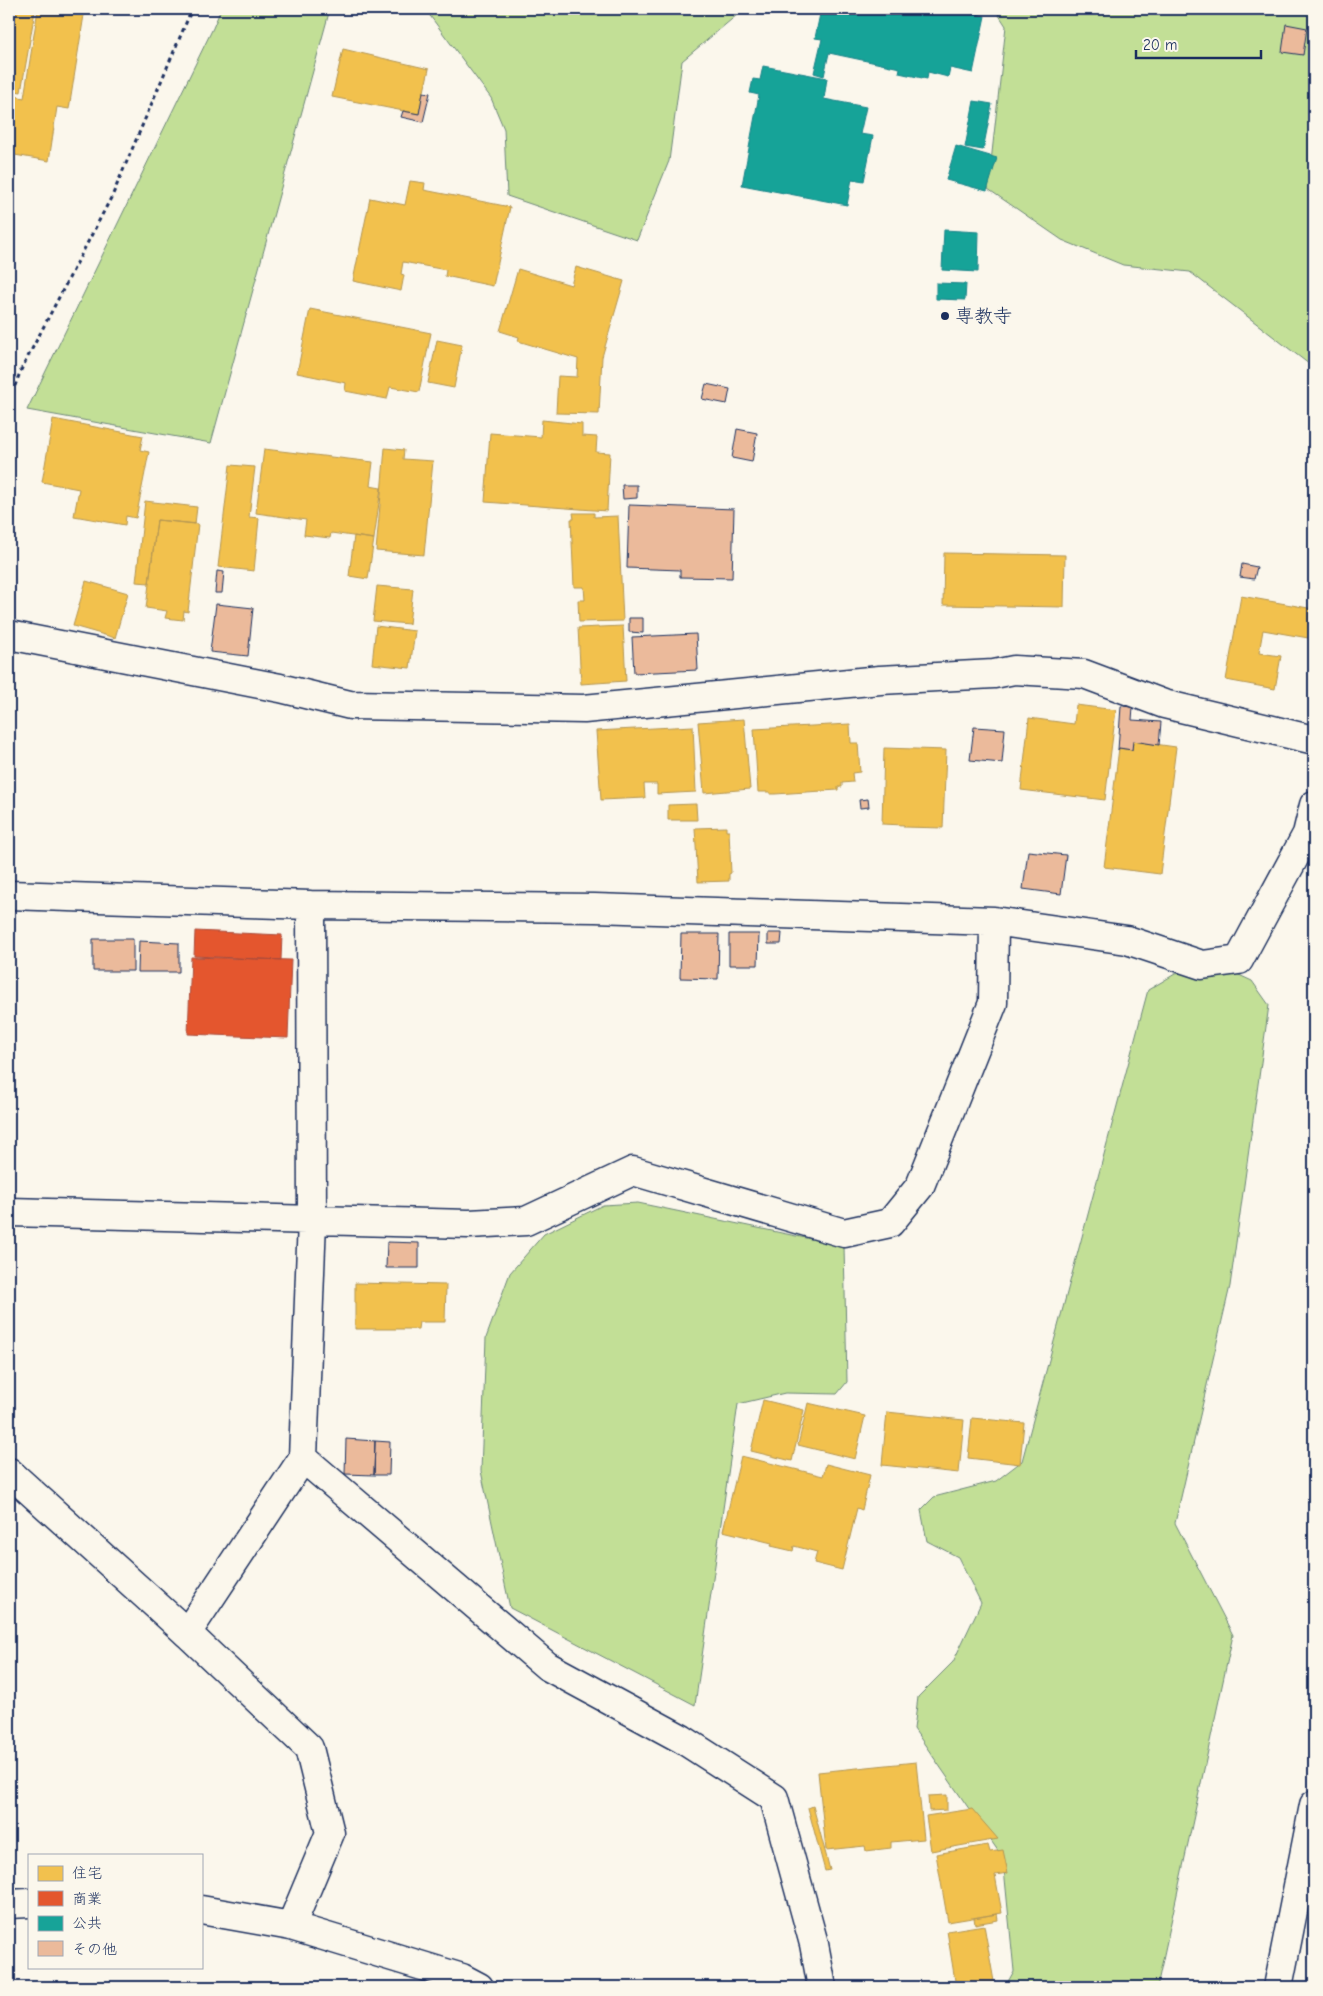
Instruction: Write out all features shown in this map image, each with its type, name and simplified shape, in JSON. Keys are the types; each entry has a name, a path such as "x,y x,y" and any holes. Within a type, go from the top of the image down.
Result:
{"street":[{"path":"9,635 280,688 350,704 584,709 880,680 994,674 1014,670 1077,673 1164,704 1314,740"},
{"path":"9,895 311,905 594,908 994,922 1127,940 1202,965 1239,960 1307,834 1314,805"},
{"path":"187,1633 303,1458 312,1220 311,905"},
{"path":"9,1212 468,1224 526,1221 633,1171 844,1234 890,1223 920,1186 993,1003 994,922"},
{"path":"303,1458 547,1666 682,1739 774,1798 814,1944 822,1987"},
{"path":"9,1472 187,1633 309,1748 330,1833 291,1926"},
{"path":"1278,1987 1314,1805"},
{"path":"9,1904 28,1903"},
{"path":"202,1910 291,1926 462,1978 479,1987"}],"path":[{"path":"9,401 21,370 113,194 192,9"}],"green space":[{"path":"221,9 330,9 211,443 27,410 213,28"},
{"path":"425,9 744,9 682,61 669,161 637,240 507,196 504,129 491,98"},
{"path":"995,9 1314,9 1314,368 1190,272 1123,265 1062,240 988,189 1006,26"},
{"path":"1224,968 1252,981 1269,1005 1230,1286 1175,1523 1233,1635 1157,1987 1005,1987 1014,1971 1003,1858 914,1729 918,1697 953,1662 981,1603 958,1557 927,1541 921,1510 934,1497 996,1481 1022,1461 1148,990 1175,974"},
{"path":"638,1203 844,1246 847,1382 837,1394 785,1393 738,1404 695,1705 510,1608 481,1471 486,1338 510,1273 544,1234 603,1205"}],"building: 住宅":[{"path":"9,9 35,11 21,92 9,90"},
{"path":"38,9 84,15 69,109 57,107 49,161 9,154 9,135 15,96 24,98"},
{"path":"343,49 429,69 419,114 332,97"},
{"path":"410,181 425,183 424,190 510,207 493,286 445,276 446,270 403,262 401,274 404,275 401,291 353,281 370,198 405,205"},
{"path":"576,267 624,281 602,357 599,414 556,413 558,376 577,377 578,359 518,341 519,337 500,331 518,269 571,285"},
{"path":"310,309 431,333 419,392 390,387 387,399 345,391 346,383 297,373"},
{"path":"437,340 462,345 454,388 428,383"},
{"path":"53,419 143,436 140,450 149,452 136,518 126,516 125,525 74,516 79,489 42,482"},
{"path":"542,420 582,424 582,436 597,437 596,452 610,453 607,511 485,502 490,433 541,437"},
{"path":"385,448 404,450 403,459 433,461 424,555 376,551"},
{"path":"264,449 373,462 370,486 381,488 374,539 331,533 330,538 304,535 306,520 256,513"},
{"path":"230,465 255,467 249,517 259,518 254,571 218,567"},
{"path":"145,501 197,507 195,524 157,520 149,583 136,582"},
{"path":"573,513 594,513 594,517 618,516 623,621 579,622 578,600 585,600 584,587 574,587 571,519 574,519"},
{"path":"157,520 198,524 188,612 184,611 183,620 165,618 167,611 146,608"},
{"path":"354,536 374,539 368,579 349,576"},
{"path":"944,553 1065,555 1064,607 943,605"},
{"path":"86,581 128,593 115,638 73,626"},
{"path":"377,586 413,589 409,624 373,621"},
{"path":"1241,596 1314,609 1314,639 1263,630 1259,653 1281,656 1275,689 1226,680"},
{"path":"376,626 415,631 410,668 372,664"},
{"path":"623,626 626,681 581,684 578,628"},
{"path":"1076,705 1116,710 1105,800 1021,790 1029,718 1074,724"},
{"path":"744,719 750,789 704,793 698,722"},
{"path":"850,724 851,743 858,743 860,772 852,773 853,782 842,783 842,787 838,787 838,790 775,794 758,792 754,729"},
{"path":"693,726 696,792 657,794 657,784 644,784 645,798 601,800 596,731"},
{"path":"1133,741 1176,747 1160,874 1104,867 1119,748 1132,750"},
{"path":"884,748 946,750 943,828 904,827 904,825 882,824"},
{"path":"696,804 697,820 668,820 668,805"},
{"path":"726,827 726,831 729,831 731,873 729,874 729,881 698,882 695,828"},
{"path":"355,1283 446,1285 445,1322 419,1322 418,1329 355,1329"},
{"path":"763,1400 804,1410 792,1461 751,1451"},
{"path":"808,1403 865,1416 855,1459 798,1445"},
{"path":"887,1412 964,1420 959,1473 882,1465"},
{"path":"972,1418 1024,1423 1020,1464 968,1458"},
{"path":"741,1456 823,1476 826,1464 870,1475 862,1510 857,1508 842,1570 814,1563 817,1552 794,1546 793,1551 771,1546 772,1543 723,1531"},
{"path":"916,1762 924,1839 891,1842 891,1848 866,1851 865,1846 826,1850 818,1772"},
{"path":"947,1795 947,1810 929,1811 928,1796"},
{"path":"813,1806 830,1870 825,1871 808,1808"},
{"path":"972,1809 998,1839 931,1851 926,1816"},
{"path":"988,1845 990,1852 1003,1850 1008,1873 995,1875 1002,1913 948,1922 936,1854"},
{"path":"997,1914 998,1920 975,1924 974,1918"},
{"path":"984,1925 995,1987 956,1987 947,1931"}],"building: 商業":[{"path":"195,931 282,935 281,960 194,956"},
{"path":"191,957 291,960 288,1038 188,1034"}],"building: 公共":[{"path":"821,9 953,9 985,16 973,73 950,68 948,77 928,72 927,79 899,73 900,68 829,53 824,76 814,73 822,39 815,38"},
{"path":"763,66 827,78 824,99 866,107 860,134 873,136 864,181 852,179 847,205 742,185 759,95 750,93 753,79 760,80"},
{"path":"974,101 992,104 983,150 965,147"},
{"path":"956,146 997,158 987,191 946,180"},
{"path":"944,230 979,232 978,272 942,270"},
{"path":"936,283 966,284 965,300 936,299"}],"building: その他":[{"path":"1286,24 1307,28 1303,55 1282,52"},
{"path":"423,92 430,93 423,122 401,117 403,111 419,114"},
{"path":"706,384 730,389 727,404 702,399"},
{"path":"737,429 757,433 752,462 732,458"},
{"path":"622,485 637,485 637,498 623,499"},
{"path":"629,505 734,509 732,578 680,577 680,570 627,568"},
{"path":"1242,564 1257,567 1254,579 1240,577"},
{"path":"217,571 224,572 222,593 215,593"},
{"path":"216,604 253,608 248,656 210,652"},
{"path":"629,618 643,618 643,633 629,632"},
{"path":"696,634 698,670 634,673 632,637"},
{"path":"1121,706 1133,707 1132,720 1161,722 1159,745 1133,741 1132,750 1119,748 1118,750"},
{"path":"974,727 1005,729 1002,763 970,760"},
{"path":"868,799 869,807 860,808 859,800"},
{"path":"1028,851 1066,855 1061,894 1023,889"},
{"path":"768,933 782,933 781,944 768,944"},
{"path":"681,934 719,934 718,979 680,978"},
{"path":"729,934 759,934 758,965 729,965"},
{"path":"93,939 133,939 133,971 93,971"},
{"path":"139,941 179,943 179,972 138,972"},
{"path":"387,1242 419,1243 419,1268 386,1268"},
{"path":"346,1439 375,1441 374,1475 345,1474"},
{"path":"375,1441 390,1442 389,1475 374,1475"}],"place":[{"name":"専教寺","path":"945,316"}]}
